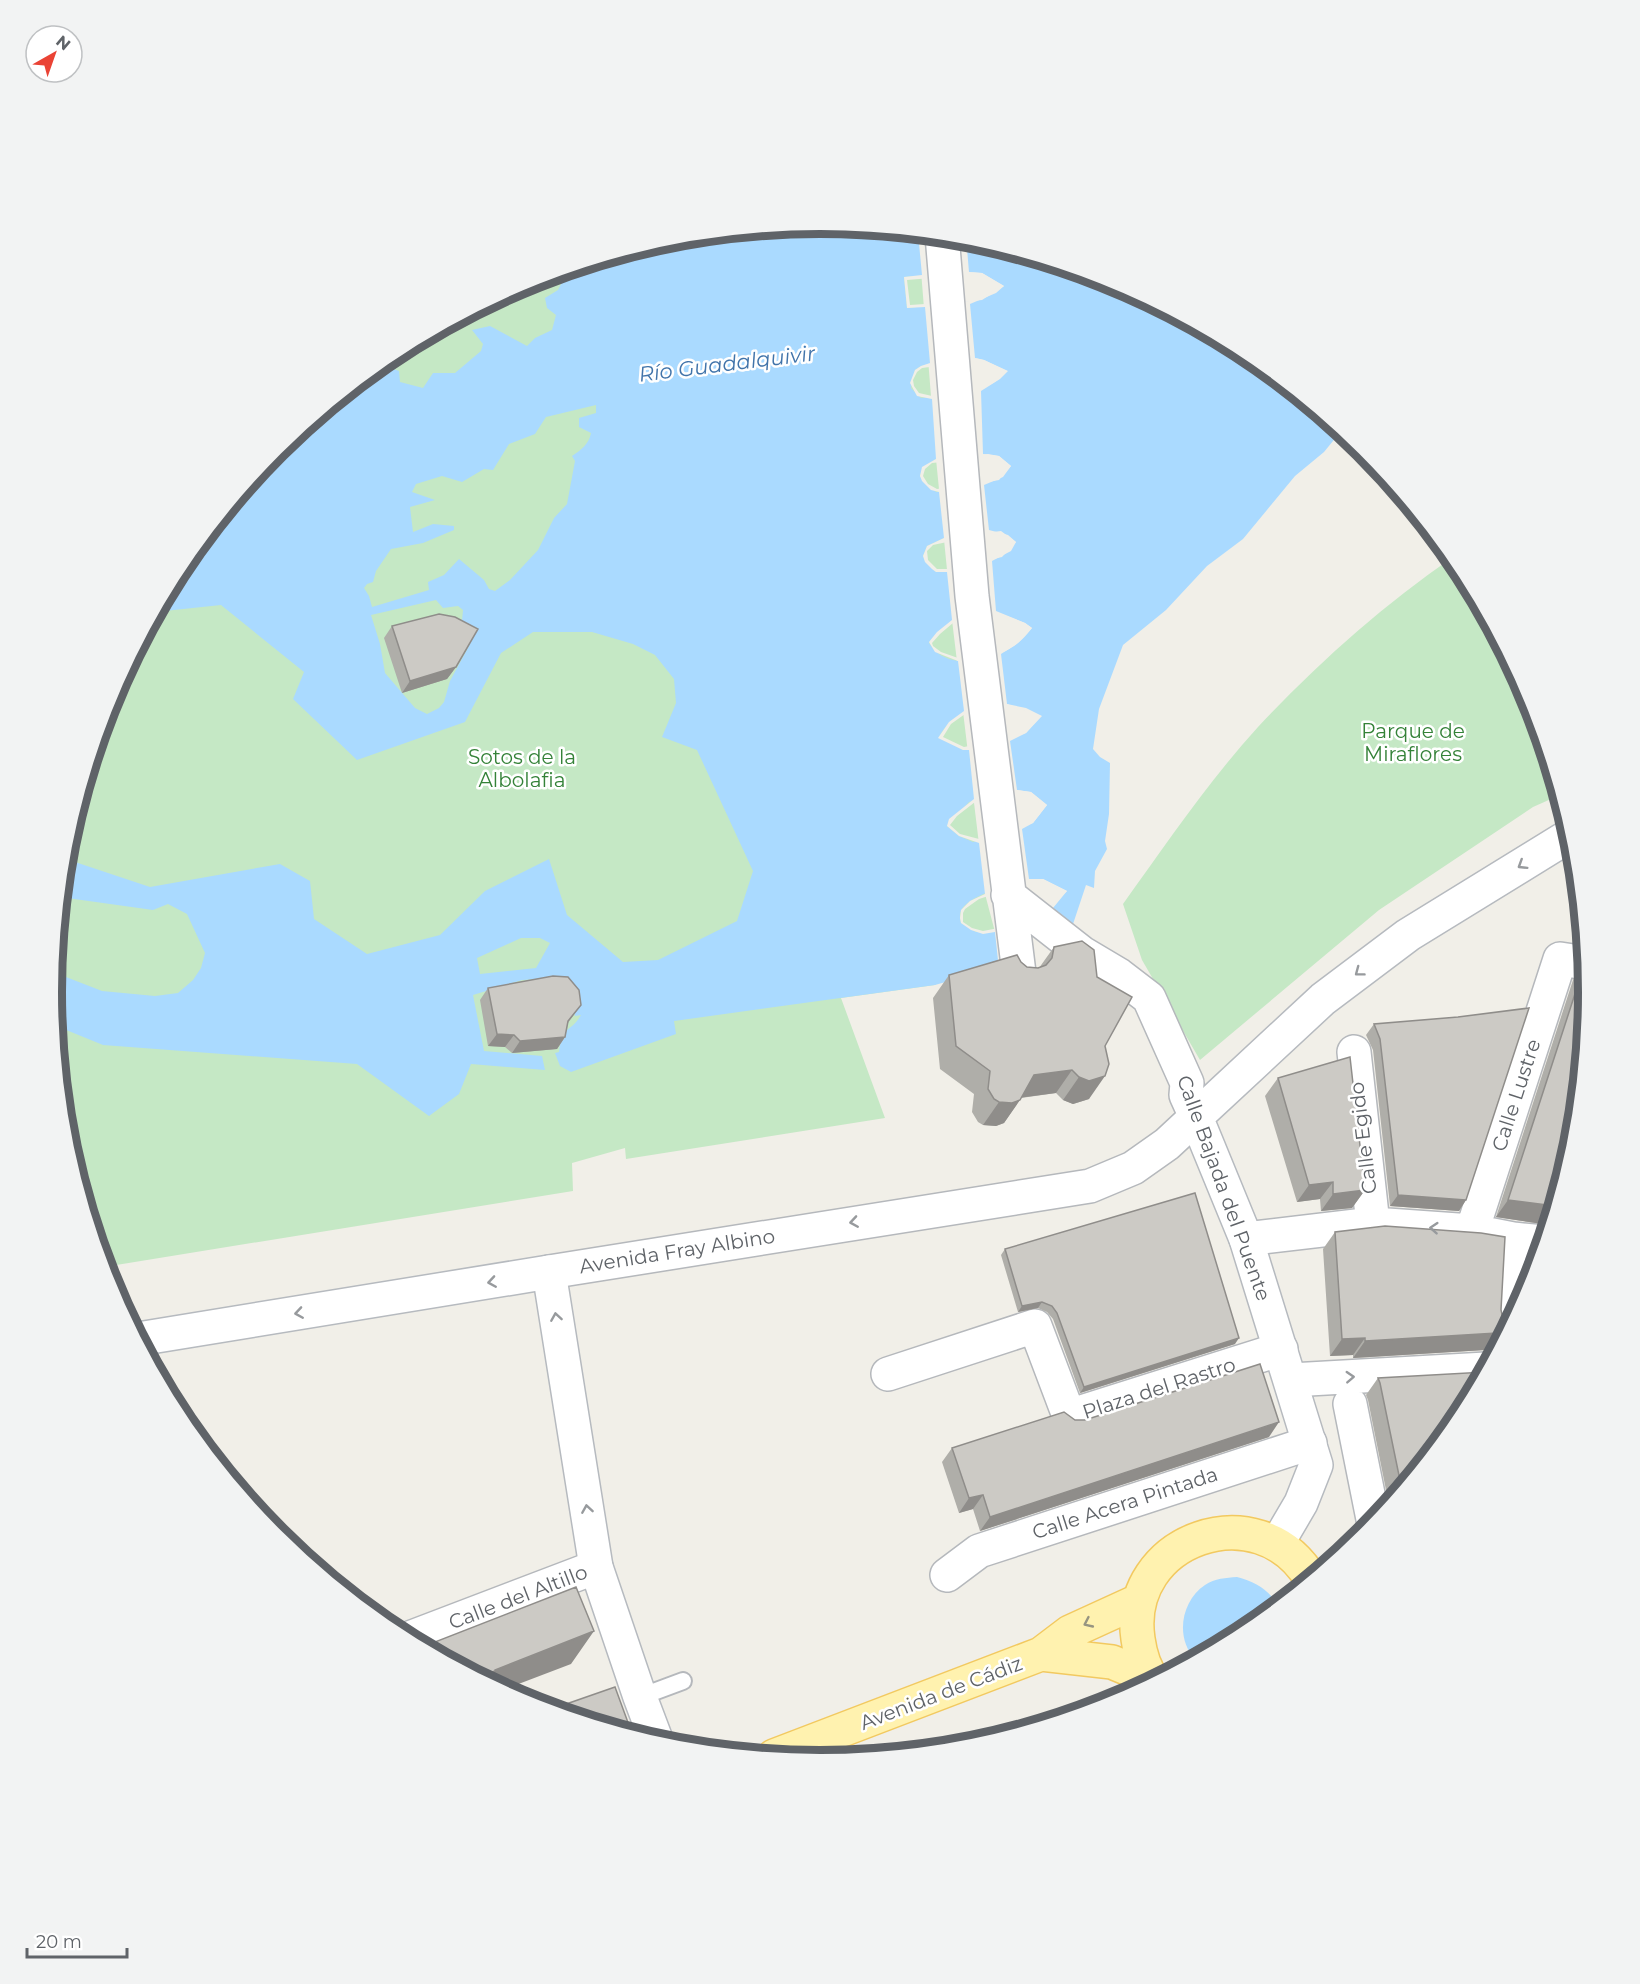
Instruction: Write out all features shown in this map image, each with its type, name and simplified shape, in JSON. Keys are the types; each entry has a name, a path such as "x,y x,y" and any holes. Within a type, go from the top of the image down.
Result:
{"main road":[{"path":"1151,1674 1140,1653 1136,1626 1140,1600 1152,1574 1171,1553 1195,1539 1223,1532 1251,1534 1277,1544 1302,1564 1307,1573"},
{"name":"Avenida de Cádiz","path":"791,1749 1041,1654 1070,1632 1140,1600"},
{"name":"Avenida de Cádiz","path":"1041,1654 1112,1662 1146,1676"}],"street":[{"path":"943,244 972,596 1018,973"},
{"name":"Avenida Fray Albino","path":"146,1338 1090,1186 1133,1168 1167,1144 1323,999 1398,942 1563,840"},
{"name":"Calle Bajada del Puente","path":"1008,895 1073,945 1149,998 1187,1083 1186,1095 1246,1239 1316,1465 1301,1503 1277,1544"},
{"name":"Calle Lustre","path":"1472,1231 1573,961"},
{"name":"Calle Egido","path":"1354,1052 1373,1224"},
{"path":"1246,1239 1373,1224 1472,1231 1528,1240 1516,1293"},
{"path":"549,1272 596,1567 653,1732"},
{"name":"Plaza del Rastro","path":"888,1374 1035,1326 1069,1416 1281,1349"},
{"path":"1291,1380 1478,1369"},
{"path":"1350,1404 1372,1512"},
{"name":"Calle Acera Pintada","path":"947,1575 979,1551 1310,1443"},
{"name":"Calle del Altillo","path":"418,1635 596,1567"}],"lane":[{"path":"640,1697 683,1681"}],"green space":[{"name":"Sotos de la Albolafia","path":"770,235 870,235 919,240 936,459 952,620 985,894 995,932 935,985 841,998 885,1118 626,1159 625,1148 572,1163 573,1191 113,1266 87,1188 76,1140 63,1042 63,942 68,893 87,796 102,748 119,702 163,613 218,530 284,456 320,422 358,390 399,361 441,335 530,291 624,259 672,248"},
{"name":"Parque de Miraflores","path":"1445,563 1477,613 1521,702 1553,798 1533,807 1379,910 1200,1060 1142,960 1123,904 1205,791 1258,727 1351,637"}],"water":[{"name":"Río Guadalquivir","path":"770,235 870,235 968,248 1016,259 1064,274 1110,291 1155,312 1241,361 1282,390 1336,437 1324,452 1295,476 1243,539 1207,566 1166,610 1123,645 1099,709 1093,749 1110,763 1109,814 1105,841 1107,849 1095,871 1094,888 1086,885 1073,924 1035,950 998,967 935,985 674,1021 676,1034 571,1072 560,1066 555,1053 559,1052 562,1037 581,1015 575,1016 572,1002 538,979 522,980 473,995 484,1051 542,1056 545,1070 471,1064 459,1094 429,1116 357,1064 103,1045 63,1029 62,976 102,991 155,996 178,993 193,980 201,968 205,953 187,914 168,904 153,910 67,898 73,862 75,862 150,887 280,864 310,881 314,919 367,954 440,935 485,891 549,859 567,915 623,962 658,960 737,921 753,871 697,750 662,737 676,703 674,679 655,655 633,644 592,632 533,632 501,653 465,722 357,760 293,699 304,672 221,605 164,611 218,530 250,492 320,422 358,390 390,368 399,371 400,382 423,388 433,373 455,373 481,351 483,344 472,330 490,326 527,346 535,338 552,330 556,315 547,308 545,298 558,290 564,278 624,259 721,240","holes":["982,273 1004,286 982,300 907,308 904,277","975,358 1007,371 999,379 979,389 921,398 911,388 915,370 921,366","596,405 596,413 579,418 579,427 591,433 586,444 572,456 575,461 567,504 554,518 538,550 510,580 495,591 489,589 484,580 459,559 444,575 428,582 429,590 372,607 364,588 373,582 376,571 391,549 423,543 454,530 454,526 433,524 413,532 410,507 435,500 412,492 416,484 442,476 462,482 484,469 493,470 509,444 535,434 546,417","988,454 999,456 1011,466 999,480 936,492 920,476 923,467 936,459","1001,531 1016,542 1002,557 936,572 923,556 927,546 944,538","436,600 443,608 458,606 463,610 462,621 470,644 450,681 444,702 439,708 427,714 415,708 385,673 380,644 371,615","996,612 1032,628 1024,638 1008,650 990,656 958,661 938,653 929,643 951,622","1007,704 1041,716 1026,733 963,750 939,737 945,727 959,715","1017,790 1031,792 1047,805 1033,823 973,842 959,836 947,826 969,802","1043,879 1067,891 1031,925 976,932 961,923 962,909 977,897 1024,882","521,938 540,938 550,943 536,968 480,974 477,958"]},
{"path":"1237,1577 1250,1581 1261,1587 1274,1600 1191,1653 1183,1631 1183,1620 1190,1600 1205,1585 1221,1579"}],"pier":[{"path":"919,240 967,248 969,272 982,273 1004,286 996,293 970,304 975,358 1008,371 981,391 983,454 999,456 1011,466 1003,477 984,485 989,530 1008,535 1016,542 1011,551 992,561 996,611 1032,628 1018,643 1001,654 1007,704 1026,708 1042,716 1026,733 1010,741 1017,790 1031,792 1047,805 1033,823 1022,829 1029,879 1043,879 1067,891 1053,908 1074,927 1034,954 999,970 995,932 983,934 971,930 961,923 960,918 961,910 970,901 985,894 979,843 959,836 947,826 949,819 974,799 969,750 963,750 938,738 949,722 964,711 958,661 935,652 929,642 952,620 947,572 936,572 925,562 923,556 927,546 944,538 939,492 931,490 920,476 922,467 936,459 932,399 917,396 910,383 915,370 930,363 925,307 907,308 904,277 922,275","holes":["968,275 981,276 999,286 981,298 969,301 910,305 907,280","975,361 1003,372 980,388 932,396 919,393 914,386 913,380 922,368","988,457 998,459 1007,466 1001,475 984,482 937,489 928,484 923,476 925,469 932,463","989,533 1006,537 1012,543 1008,549 991,558 947,569 937,569 928,560 927,551 933,545","996,615 1028,629 1016,641 1000,651 958,658 941,652 932,643 953,623","1007,707 1025,711 1037,717 1025,731 964,747 943,737 951,724 965,714","1018,793 1029,795 1043,806 1031,821 979,839 960,834 950,825 957,816 975,802","1043,882 1062,892 1051,906 1030,922 983,931 963,922 965,909 979,899 1029,883"]}],"building":[{"path":"439,614 455,617 478,629 456,667 410,681 392,626"},
{"path":"1082,941 1094,950 1097,977 1132,997 1105,1046 1109,1064 1105,1076 1089,1081 1079,1077 1072,1070 1034,1075 1020,1100 1012,1103 999,1102 994,1099 988,1089 990,1071 956,1046 949,975 1017,955 1027,967 1038,968 1046,965 1052,958 1054,947"},
{"path":"553,976 568,977 579,990 581,1005 568,1021 565,1037 520,1041 514,1035 497,1034 488,988"},
{"path":"1578,985 1577,1042 1572,1091 1564,1140 1548,1205 1508,1200"},
{"path":"1529,1008 1466,1200 1398,1195 1380,1039 1374,1024"},
{"path":"1350,1057 1365,1190 1333,1194 1333,1182 1309,1185 1278,1078"},
{"path":"1195,1193 1239,1338 1084,1387 1057,1313 1052,1306 1042,1302 1022,1306 1005,1249"},
{"path":"1385,1226 1505,1237 1501,1310 1503,1320 1497,1333 1365,1341 1365,1338 1342,1339 1335,1232"},
{"path":"1260,1364 1279,1422 990,1517 983,1495 969,1498 952,1448 1064,1412 1075,1420 1085,1420"},
{"path":"1476,1373 1451,1413 1400,1480 1380,1383 1378,1378"},
{"path":"576,1587 594,1631 488,1674 432,1643"},
{"path":"615,1687 629,1726 576,1710 563,1705"}]}
